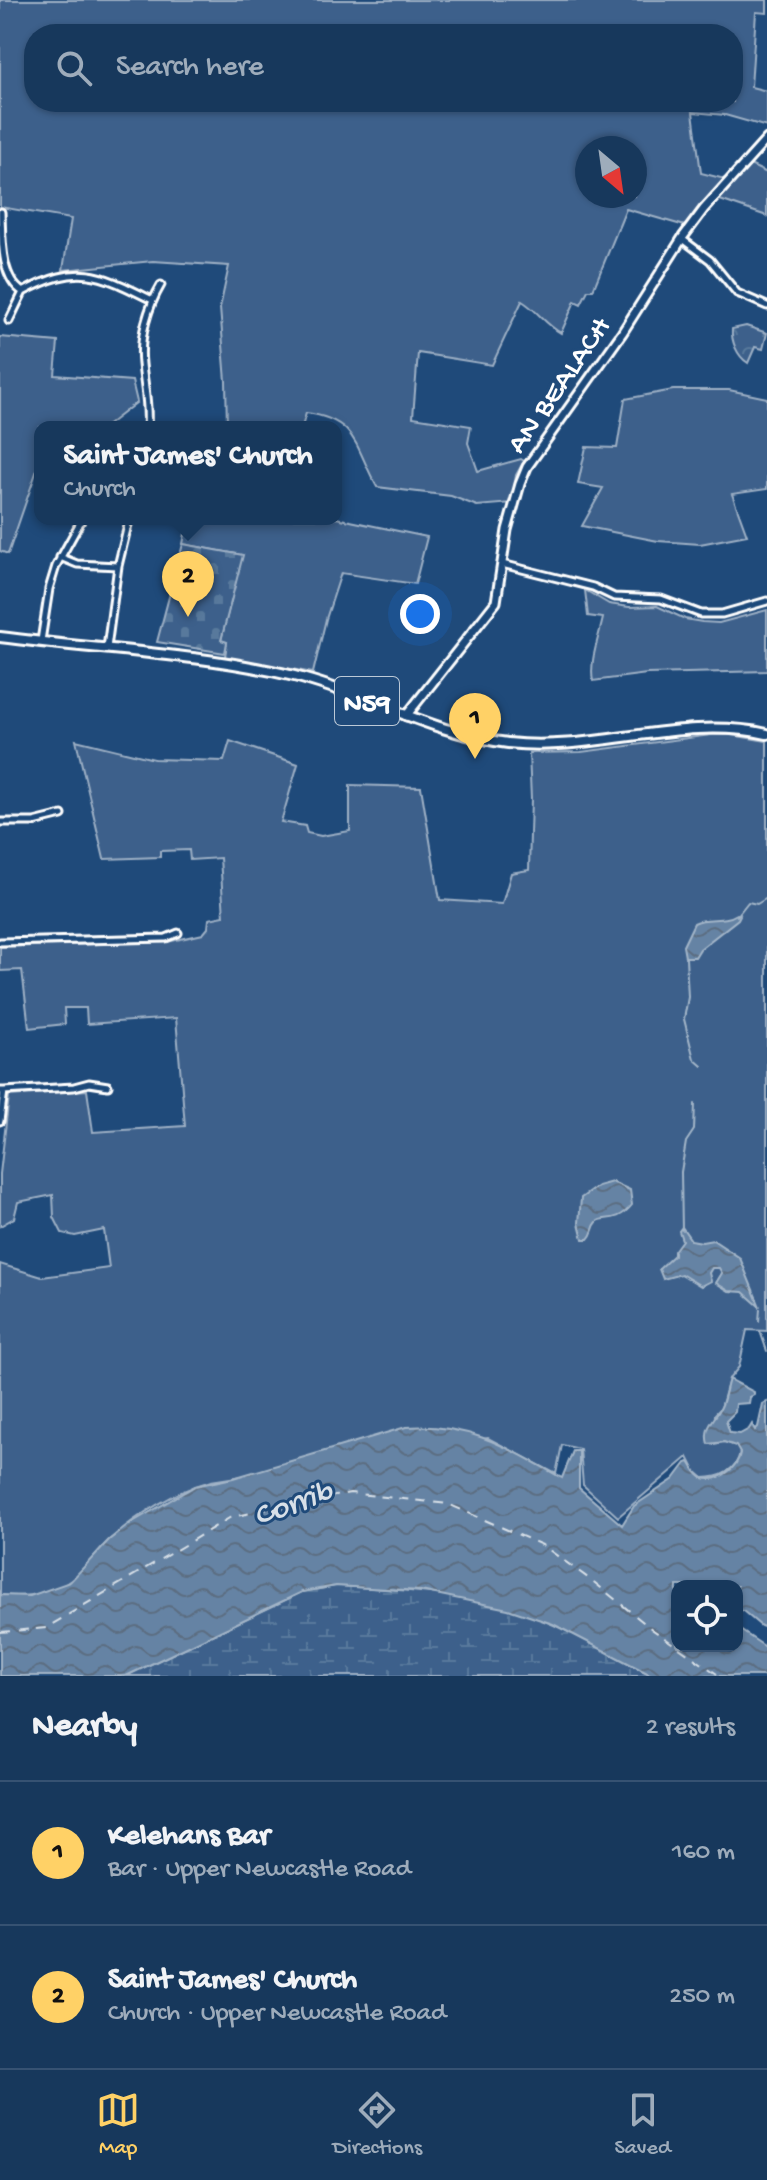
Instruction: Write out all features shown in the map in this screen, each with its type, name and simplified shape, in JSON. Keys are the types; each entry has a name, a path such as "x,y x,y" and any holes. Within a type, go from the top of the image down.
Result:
{"main road":[{"name":"N59","path":"0,637 107,648 273,672 320,683 406,716 503,742 581,744 698,729 741,729 767,734"}],"street":[{"name":"AN BEALACH","path":"406,716 493,608 498,597 512,512 527,467 604,360 682,239 704,209 767,139"},
{"path":"1,212 3,265 12,283 23,292"},
{"path":"2,223 12,223"},
{"path":"682,239 710,260 737,293 767,306"},
{"path":"9,321 23,292 64,277 89,274 104,277 152,300"},
{"path":"147,421 142,354 152,300 161,285"},
{"path":"41,641 49,589 60,557 79,525"},
{"path":"107,648 118,566 128,525"},
{"path":"60,557 77,564 118,566"},
{"path":"502,564 593,587 614,597 656,597 701,614 722,614 767,601"},
{"path":"0,822 34,822 62,815"},
{"path":"0,942 166,938 178,933"},
{"path":"0,1121 2,1091 89,1083 108,1086"}],"green space":[{"path":"0,0 767,0 767,13 756,12 751,87 767,91 767,127 725,115 693,112 701,173 725,179 685,226 626,209 593,290 588,290 581,304 575,301 561,333 522,301 492,365 418,353 413,417 471,426 468,443 478,471 521,459 524,461 516,475 512,503 477,506 451,496 377,487 359,448 342,426 342,421 306,413 304,421 227,421 220,308 229,266 153,261 63,270 71,219 0,207"},
{"path":"750,165 767,173 767,216 717,199"},
{"path":"746,326 767,333 763,349 755,347 748,363 738,352 732,334 732,329"},
{"path":"0,337 58,342 55,375 132,381 137,402 113,421 34,421 34,478 8,554 0,551"},
{"path":"673,390 729,390 767,398 767,489 732,494 747,535 700,544 658,541 582,526 603,488 578,484 586,447 617,448 625,399"},
{"path":"342,519 427,537 415,584 341,573 313,673 225,657 227,642 221,641 242,555 183,544 187,525 342,525"},
{"path":"183,544 243,555 221,640 227,642 225,653 157,642"},
{"path":"585,590 609,604 657,606 685,619 702,622 719,623 767,610 767,671 647,674 593,681 593,658 603,618 588,616"},
{"path":"711,735 767,741 767,1331 747,1330 739,1367 729,1379 721,1408 715,1414 714,1444 724,1442 737,1446 740,1452 731,1469 716,1477 703,1478 695,1471 688,1457 618,1517 583,1485 580,1449 562,1445 556,1474 488,1438 211,1481 170,1497 132,1522 109,1540 64,1585 37,1594 0,1595 0,1264 42,1277 109,1268 104,1230 75,1236 62,1233 54,1217 53,1195 18,1202 14,1218 0,1226 0,1174 9,1096 87,1090 93,1132 185,1126 176,1018 87,1024 86,1008 64,1008 65,1024 29,1028 22,970 0,971 0,947 167,942 203,934 208,928 209,919 224,916 220,858 190,860 189,850 160,851 160,857 104,859 76,740 154,759 224,761 230,741 298,764 281,822 305,826 307,833 321,836 350,831 350,785 421,787 440,900 502,904 511,873 529,870 529,753 581,752"},
{"path":"336,1586 447,1595 502,1606 554,1625 653,1676 126,1676 302,1592"}],"water":[{"path":"740,915 738,919 700,949 695,957 685,957 683,946 694,923"},
{"path":"612,1182 630,1190 632,1205 621,1215 600,1220 588,1239 583,1239 579,1223 581,1198 598,1186"},
{"path":"682,1227 691,1240 713,1240 740,1258 760,1307 743,1292 729,1291 716,1283 722,1273 719,1268 712,1268 709,1273 711,1281 701,1286 681,1274 663,1279 659,1269 674,1255 682,1240 679,1231"},
{"name":"Corrib","path":"729,1379 754,1392 749,1403 736,1404 735,1412 726,1421 730,1433 740,1434 752,1424 755,1430 758,1427 763,1404 767,1402 767,1628 743,1611 743,1580 671,1580 671,1652 743,1652 743,1632 767,1648 767,1676 653,1676 553,1624 508,1609 421,1591 336,1586 302,1592 126,1676 0,1676 0,1595 30,1596 70,1582 109,1540 131,1523 195,1486 233,1478 406,1427 428,1427 469,1433 488,1440 562,1478 573,1451 579,1451 579,1488 622,1525 634,1506 674,1479 686,1463 689,1462 701,1477 709,1479 727,1473 736,1464 740,1453 736,1446 724,1442 708,1444 708,1428 722,1404"}],"waterway":[{"path":"737,916 748,902 757,904 767,898"},
{"path":"686,958 688,997 684,1019 694,1059 702,1066"},
{"path":"682,1230 681,1172 686,1142 694,1130 695,1104"},
{"path":"759,1321 760,1309"},
{"path":"760,1331 767,1351"}],"ferry route":[{"path":"0,1632 46,1628 231,1517 350,1493 448,1504 542,1545 653,1630 720,1676"}],"place":[{"name":"Saint James' Church","path":"188,617"},
{"name":"Kelehans Bar","path":"475,759"}]}
